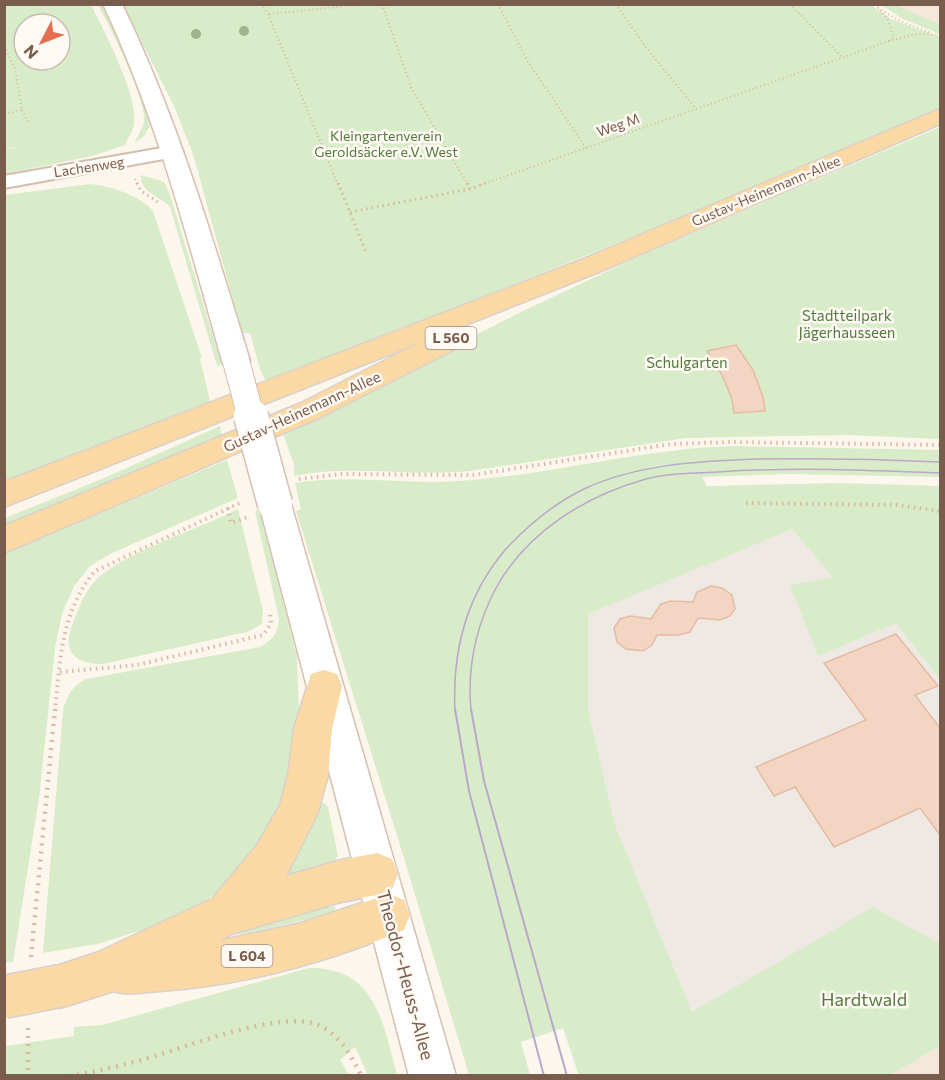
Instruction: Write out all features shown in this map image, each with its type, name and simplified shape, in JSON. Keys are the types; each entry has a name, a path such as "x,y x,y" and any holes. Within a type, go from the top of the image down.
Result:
{"main road":[{"name":"Gustav-Heinemann-Allee","path":"4,495 590,266 940,116"},
{"name":"Gustav-Heinemann-Allee","path":"4,540 311,410 386,374 590,266"},
{"name":"L 604","path":"227,914 272,860 298,812 308,775 313,729 324,686"},
{"name":"L 604","path":"80,980 227,914 341,880 383,895"},
{"name":"L 604","path":"4,997 80,980 212,964 332,936 383,895"}],"street":[{"name":"Theodor-Heuss-Allee","path":"112,4 145,73 173,152 236,361 263,503 324,686 433,1076"},
{"name":"Lachenweg","path":"4,182 173,152"}],"path":[{"path":"261,4 268,14 366,252"},
{"path":"268,14 366,4"},
{"path":"382,4 411,87 470,189"},
{"path":"498,4 527,60 586,148"},
{"path":"616,4 645,46 696,109"},
{"path":"790,4 842,57"},
{"path":"875,4 891,26 894,37 889,41"},
{"path":"878,8 900,21 940,35"},
{"name":"Weg M","path":"350,212 470,189 889,41 917,34 940,35"},
{"path":"4,46 15,69 22,110 28,122"},
{"path":"4,114 22,110"},
{"path":"228,508 231,523 263,503 339,474 432,477 473,475 671,444 730,442 940,445"},
{"path":"32,940 65,628 72,605 84,583 95,571 228,508 263,503"},
{"path":"251,528 263,503"},
{"path":"746,503 896,505 940,511"},
{"path":"60,672 94,672 163,659 263,634 271,624 269,607"},
{"path":"69,1076 99,1071 276,1022 309,1022 328,1032 347,1049 361,1076"}],"shaded area":[{"path":"899,5 940,5 940,24 905,10"},
{"path":"792,529 834,577 940,607 940,1046 890,1075 692,1012 615,825 588,709 587,614"},
{"path":"940,1046 940,1075 890,1075"}],"green space":[{"path":"4,5 91,5 126,80 134,112 132,132 125,145 92,156 5,174 5,150 16,147 5,149"},
{"path":"98,5 103,5 124,49 137,79 146,110 150,126 144,136 135,143 144,122 140,97 127,63"},
{"name":"Kleingartenverein Geroldsäcker e.V. West","path":"123,5 871,5 891,19 940,37 940,108 722,201 267,383 260,369 250,333 242,333 193,154 173,104"},
{"path":"881,5 899,5 940,24 940,34 903,19"},
{"path":"940,127 940,439 846,435 686,438 470,471 426,473 338,471 294,476 294,464 283,434 517,314 637,257"},
{"path":"141,175 164,182 169,192 222,365 217,366 170,207 147,190"},
{"path":"90,184 124,192 140,200 153,211 202,358 200,359 211,405 5,483 5,195"},
{"path":"220,426 222,439 5,526 5,518 102,479"},
{"name":"Hardtwald","path":"732,446 940,450 940,477 787,474 702,477 707,486 839,483 940,486 940,679 896,623 818,656 790,585 833,577 792,529 588,614 588,709 615,825 692,1012 873,907 938,943 940,942 940,1046 890,1075 579,1076 563,1028 521,1042 530,1075 469,1075 296,511 301,509 295,483 336,479 459,481 493,478 663,452"},
{"path":"227,460 238,498 112,553 90,566 74,586 62,614 55,648 39,798 13,962 5,963 5,553"},
{"path":"238,509 263,611 262,624 247,632 103,664 88,663 74,656 69,646 69,638 81,602 88,589 106,571 141,551"},
{"path":"260,509 297,657 300,741 296,783 251,866 204,902 145,929 98,944 43,953 63,710 68,695 86,679 260,647 271,639 276,632 279,619 255,511"},
{"path":"320,803 328,807 338,856 334,861 290,877 286,876"},
{"path":"308,907 335,907 336,911 249,933 238,934 234,931"},
{"path":"309,968 331,970 349,977 363,988 381,1018 397,1075 368,1075 355,1047 340,1060 349,1075 5,1075 5,1046 74,1036 74,1027 102,1025"}],"building":[{"path":"736,345 753,370 763,397 765,411 734,413 732,399 722,375 707,351"},
{"path":"711,586 722,588 732,595 735,609 730,616 720,620 698,618 690,632 679,635 657,635 652,645 643,651 626,649 617,642 614,628 620,619 631,616 651,619 661,604 671,601 693,602 697,592"},
{"path":"896,634 938,686 915,695 940,728 940,835 920,808 834,847 795,787 774,796 756,767 866,720 824,663"}],"tram line":[{"path":"455,709 459,646 464,625 480,586 505,550 523,532 551,508 584,489 625,474 647,469 714,461 872,459 940,462"},
{"path":"471,711 470,679 474,648 483,617 496,588 509,568 541,533 580,506 601,495 646,479 682,474 801,469 940,473"},
{"path":"455,709 469,791 544,1076"},
{"path":"471,709 484,781 567,1076"}],"park label":[{"name":"Stadtteilpark Jägerhausseen","path":"847,324"},
{"name":"Schulgarten","path":"687,363"}]}
